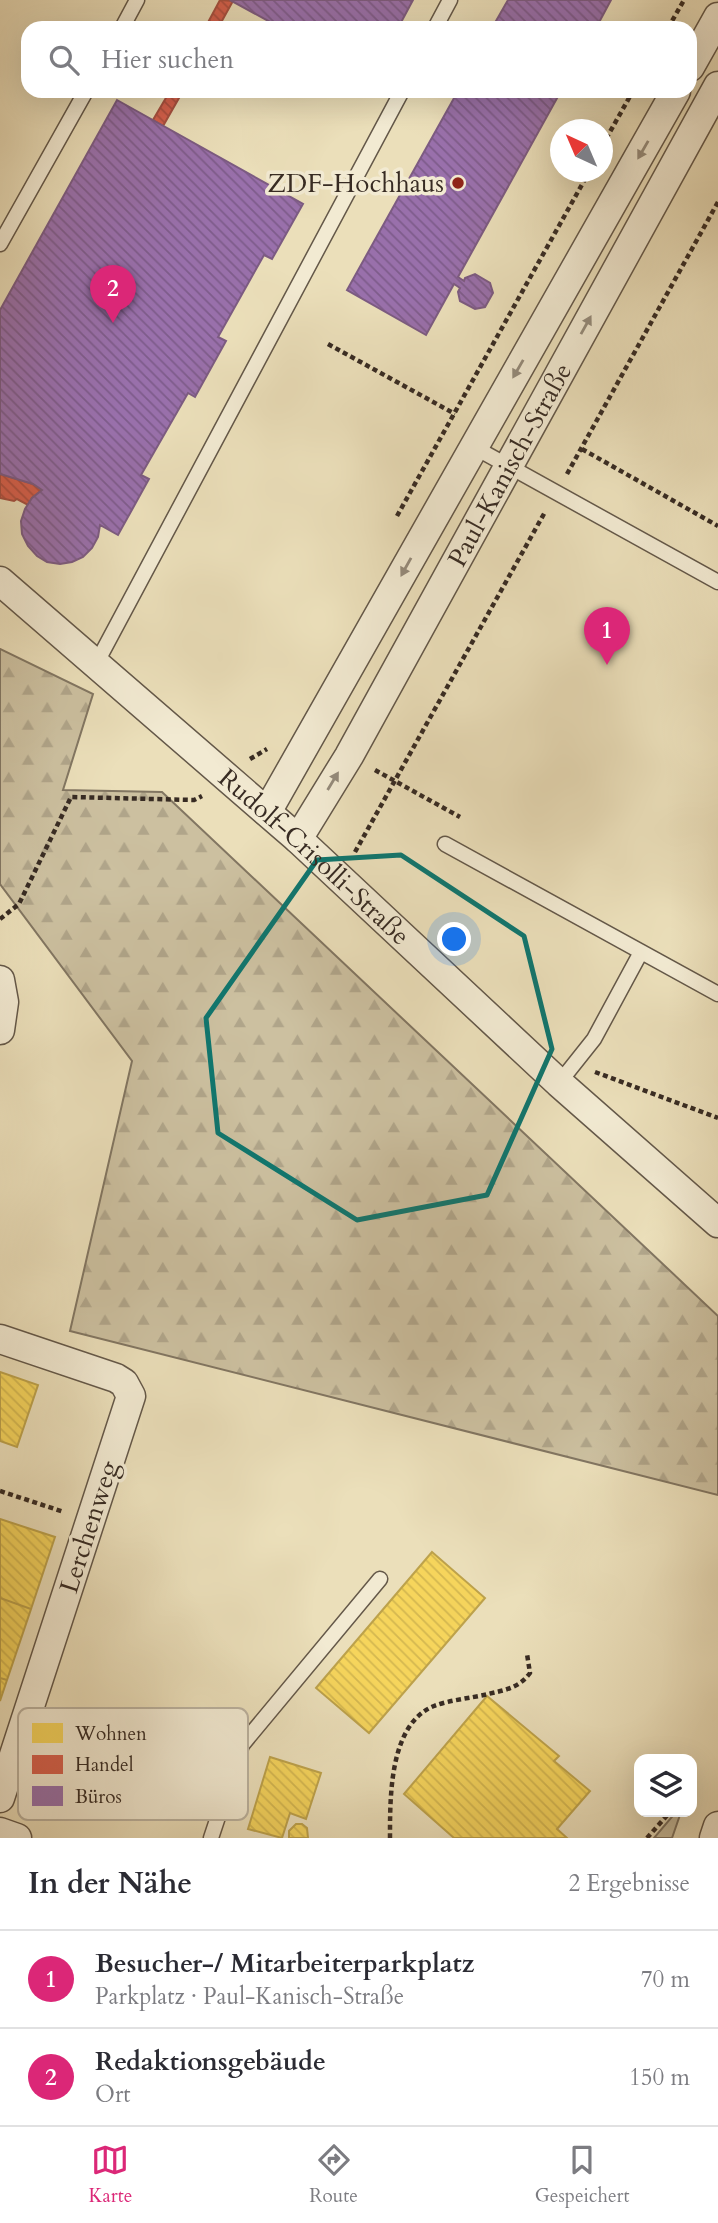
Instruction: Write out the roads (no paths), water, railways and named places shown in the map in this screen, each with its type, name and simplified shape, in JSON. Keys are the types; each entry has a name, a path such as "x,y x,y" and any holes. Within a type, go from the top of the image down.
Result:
{"street":[{"path":"697,54 718,17"},
{"name":"Paul-Kanisch-Straße","path":"298,839 355,743 718,86"},
{"name":"Paul-Kanisch-Straße","path":"267,812 672,98"},
{"name":"Rudolf-Crisolli-Straße","path":"0,582 567,1072 718,1223"},
{"path":"0,980 4,1002 0,1030"},
{"name":"Lerchenweg","path":"0,1339 116,1378 124,1383 131,1396 30,1708"},
{"name":"Lerchenweg","path":"0,1798 18,1743"},
{"path":"714,1838 718,1826"},
{"path":"0,1832 17,1838"}],"lane":[{"path":"126,21 137,0"},
{"path":"439,21 450,0"},
{"path":"0,244 82,98"},
{"path":"96,664 398,98"},
{"path":"474,446 718,582"},
{"path":"445,844 718,995"},
{"path":"567,1072 594,1039 641,952"},
{"path":"248,1738 380,1579"},
{"path":"211,1838 217,1820"}],"place":[{"name":"ZDF-Hochhaus","path":"458,183"},
{"name":"Redaktionsgebäude","path":"113,323"},
{"name":"Besucher-/ Mitarbeiterparkplatz","path":"607,665"}]}
